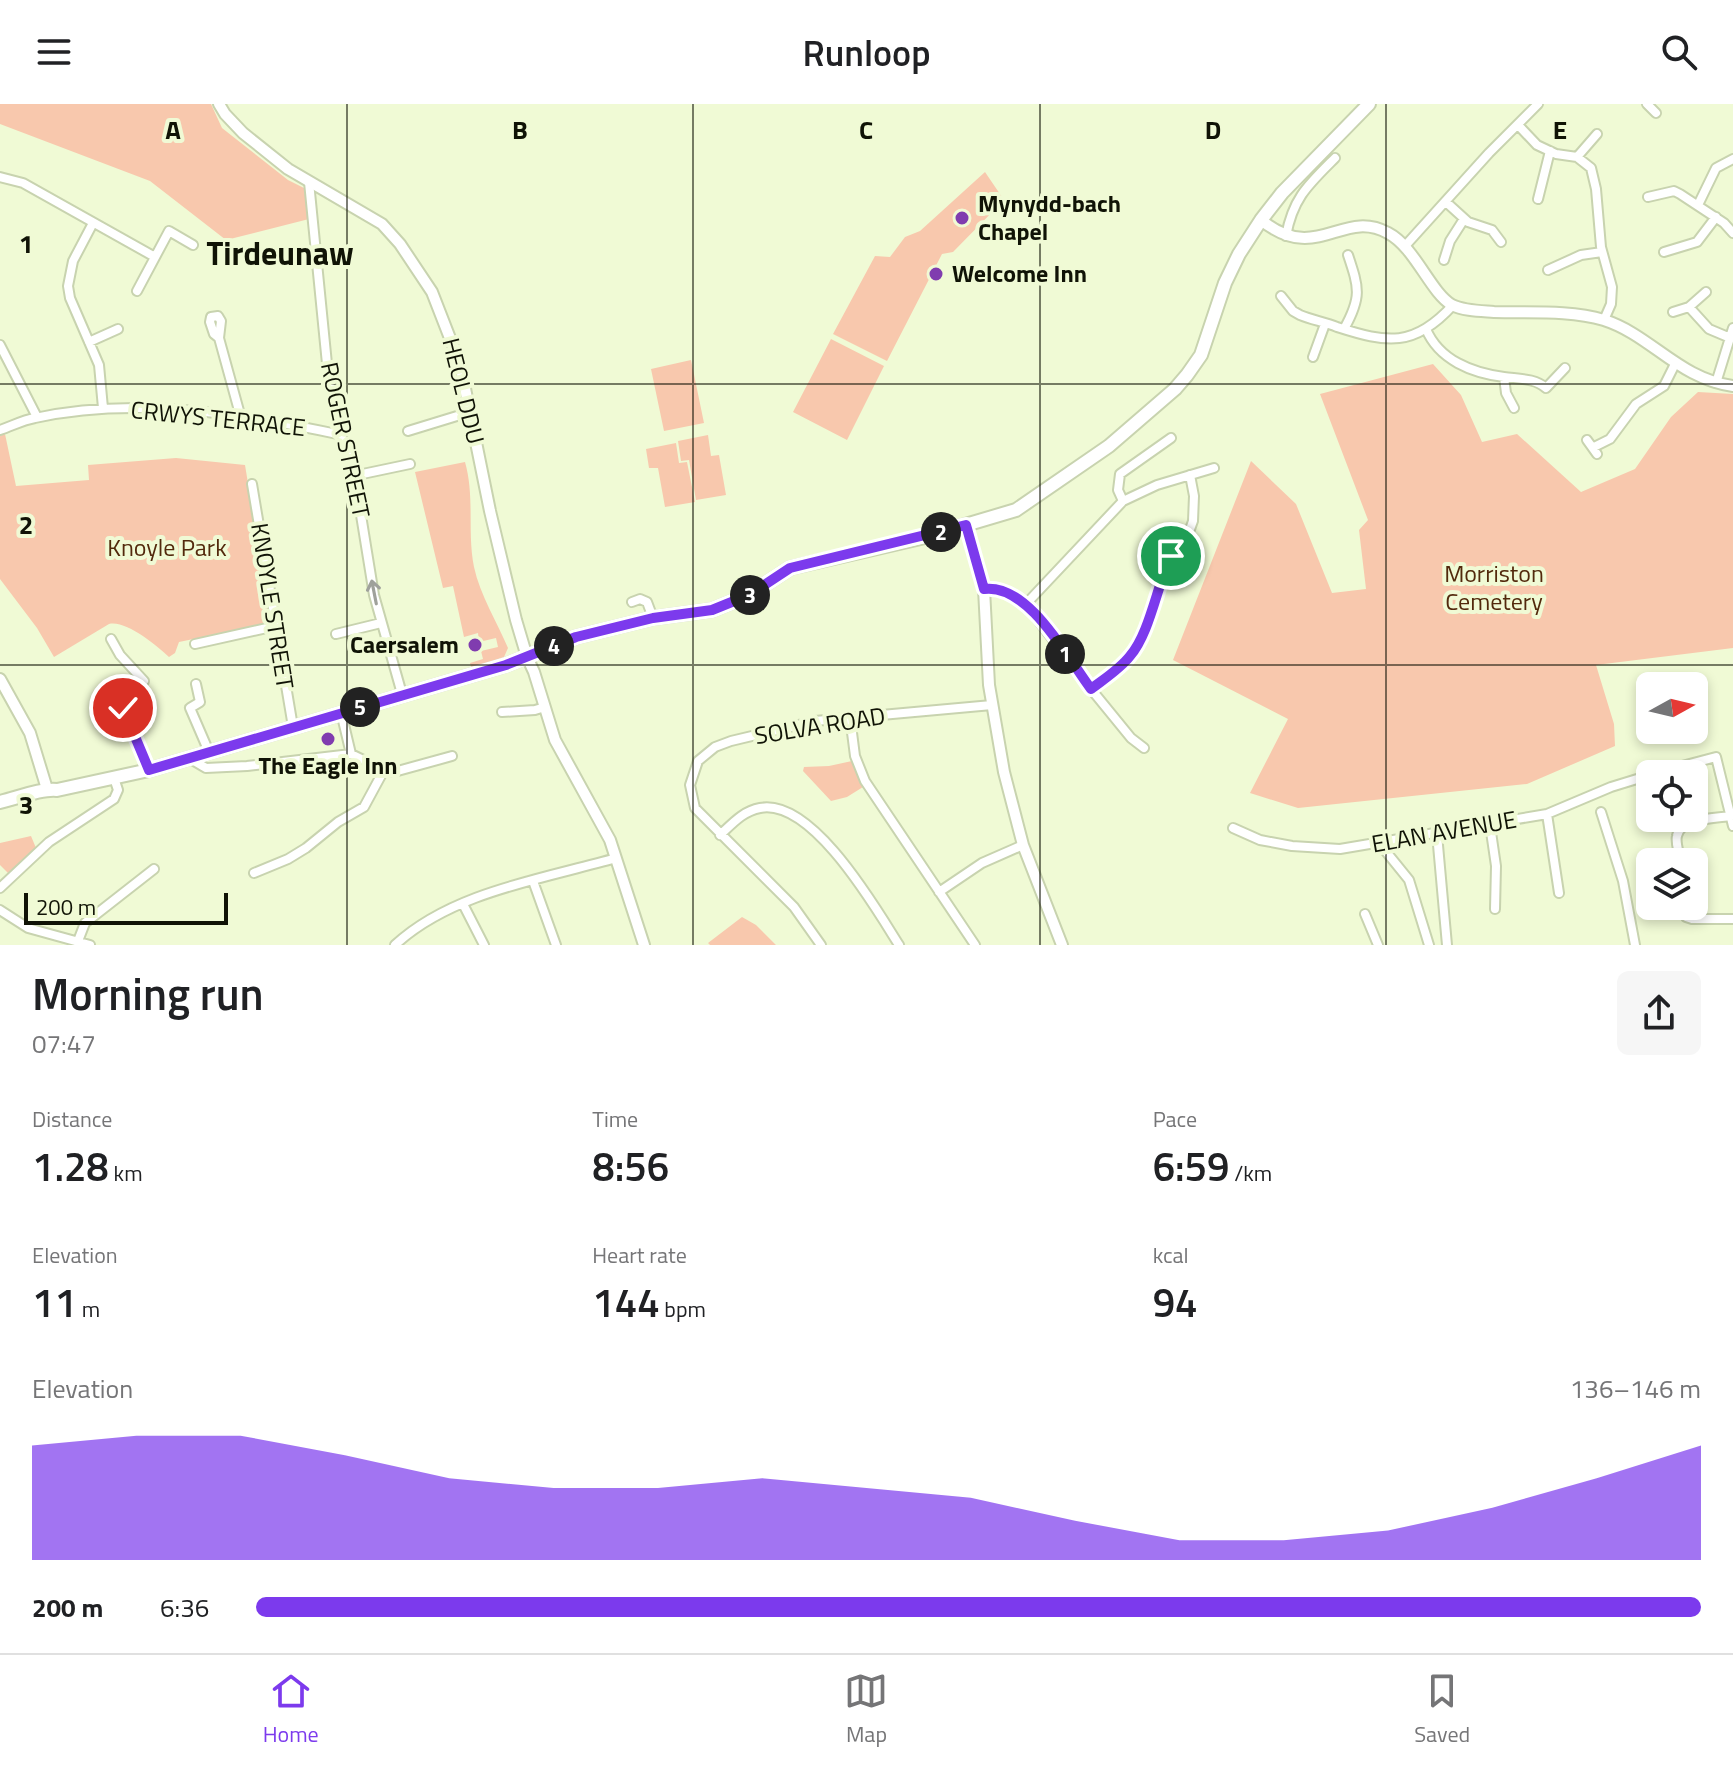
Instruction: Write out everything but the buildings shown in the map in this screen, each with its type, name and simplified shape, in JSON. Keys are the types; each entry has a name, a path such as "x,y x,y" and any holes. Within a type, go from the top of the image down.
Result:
{"main road":[{"path":"0,802 47,789 57,790 149,770 527,657 576,637 653,618 712,610 749,595 790,568 1000,517 1030,501 1109,446 1175,389 1201,355 1225,283 1261,220 1282,193 1369,104"}],"street":[{"name":"HEOL DDU","path":"219,104 225,114 267,153 309,182 382,224 420,272 441,312 460,364 490,511 527,657 555,740 602,824 616,858 644,945"},
{"path":"1405,246 1538,104"},
{"path":"1647,104 1656,113"},
{"path":"1518,125 1537,145 1577,157 1588,164 1593,173 1602,252 1612,297 1604,320"},
{"path":"1577,157 1597,134"},
{"path":"1538,199 1550,151"},
{"path":"1286,237 1291,211 1312,181 1335,158"},
{"path":"1698,205 1716,168 1733,159"},
{"path":"0,177 23,183 155,257"},
{"name":"ROGER STREET","path":"309,182 328,374 353,476 381,623 402,694"},
{"path":"1648,197 1674,191 1716,217 1733,233"},
{"path":"1446,202 1464,219 1492,230 1501,242"},
{"path":"1662,253 1697,242 1716,217"},
{"path":"1444,260 1450,241 1464,219"},
{"path":"1261,220 1286,237 1309,239 1355,227 1373,227 1389,233 1405,246 1453,305 1479,311 1575,315 1604,320 1621,327 1675,364 1716,383 1733,386"},
{"path":"93,223 73,261 68,286 70,298 99,365 103,408"},
{"path":"137,291 169,231 193,245"},
{"path":"1548,270 1581,255 1602,252"},
{"path":"1344,329 1359,294 1355,269 1348,255"},
{"path":"1673,312 1689,307 1706,292"},
{"path":"1281,296 1293,311 1377,339 1394,339 1426,329 1453,305"},
{"path":"1689,307 1709,329 1731,332 1716,383"},
{"path":"1313,357 1325,324"},
{"path":"89,342 118,329"},
{"path":"1426,329 1439,350 1460,365 1533,381 1546,388 1565,368"},
{"path":"219,338 241,418"},
{"path":"0,345 37,417"},
{"path":"1593,447 1610,439 1644,398 1664,386 1675,364"},
{"path":"1504,377 1506,393 1514,408"},
{"name":"CRWYS TERRACE","path":"0,430 37,417 103,408 156,409 241,418 342,435"},
{"path":"408,431 457,416"},
{"path":"1123,501 1118,490 1120,474 1171,438"},
{"path":"353,476 410,464"},
{"path":"396,467 399,477"},
{"path":"1026,604 1123,501 1157,485 1214,468"},
{"path":"1091,689 1131,656 1144,632 1165,569 1193,521 1194,496 1190,475"},
{"name":"KNOYLE STREET","path":"252,484 293,727"},
{"path":"966,525 984,589 992,705 1004,772 1023,845 1062,945"},
{"path":"984,589 998,588 1026,604 1131,738 1144,748"},
{"path":"632,602 640,599 647,602 653,618"},
{"path":"336,634 381,623"},
{"path":"195,644 276,626"},
{"path":"111,639 120,655 144,681 126,694 123,708 149,770"},
{"path":"0,679 5,699 30,733 47,789"},
{"path":"196,684 200,702 190,708 209,752"},
{"name":"SOLVA ROAD","path":"821,945 794,907 700,815 692,801 691,777 704,754 731,741 773,729 850,717 992,705"},
{"path":"502,712 545,707"},
{"path":"341,712 351,754"},
{"path":"850,717 855,756 865,781 975,945"},
{"path":"189,758 206,768 351,754 394,772 452,756"},
{"name":"ELAN AVENUE","path":"1705,760 1716,757 1730,816"},
{"path":"254,873 288,859 364,807 384,770"},
{"path":"0,888 49,842 114,799 118,790 114,778"},
{"name":"ELAN AVENUE","path":"1233,828 1260,840 1340,849 1547,814 1636,779"},
{"path":"720,835 743,814 758,808 783,809 798,817 848,866 899,945"},
{"path":"1601,812 1623,881 1635,945"},
{"path":"1547,814 1559,893"},
{"path":"1676,848 1676,838 1682,827 1694,822 1730,816 1733,826"},
{"path":"1490,825 1496,866 1495,909"},
{"path":"1437,834 1447,945"},
{"path":"1379,843 1409,880 1429,945"},
{"path":"939,892 982,863 1023,845"},
{"path":"395,945 434,916 486,893 616,858"},
{"path":"78,941 85,923 154,869"},
{"path":"533,881 556,945"},
{"path":"463,904 484,945"},
{"path":"0,910 28,928 90,945"},
{"path":"1365,914 1378,945"},
{"path":"1708,919 1733,919"},
{"path":"44,945 47,935"},
{"path":"404,937 411,945"}],"green space":[{"path":"0,104 211,104 222,128 288,180 304,188 309,219 226,240 150,181 0,124"},
{"path":"985,172 1004,200 953,252 942,254 887,361 833,334 875,256 890,257 905,237 920,231"},
{"path":"831,339 884,366 847,440 793,412"},
{"path":"691,360 704,423 664,431 651,369"},
{"name":"Morriston Cemetery","path":"1433,364 1461,395 1482,442 1517,434 1581,492 1635,469 1671,417 1698,392 1733,394 1733,648 1596,665 1614,724 1615,746 1527,784 1298,808 1250,793 1288,719 1173,660 1251,461 1296,504 1332,593 1366,589 1359,530 1368,520 1320,394"},
{"name":"Knoyle Park","path":"5,434 16,486 89,480 88,465 176,458 245,465 271,623 179,642 175,653 169,657 132,630 109,624 54,657 37,628 0,579 0,436"},
{"path":"708,435 711,456 719,455 726,495 696,500 689,460 681,461 678,441"},
{"path":"676,443 679,463 687,462 695,502 665,507 658,468 649,468 646,449"},
{"path":"465,462 470,488 474,567 484,598 508,648 504,657 472,669 470,663 483,659 481,651 498,647 496,638 479,642 478,633 464,637 453,586 443,588 415,472"},
{"path":"852,761 863,787 847,797 831,801 803,771 804,767"},
{"path":"31,836 36,848 8,873 0,865 0,843"},
{"path":"742,917 756,925 776,945 708,943"}],"place":[{"name":"Mynydd-bach Chapel","path":"962,218"},
{"name":"Welcome Inn","path":"936,274"},
{"name":"Caersalem","path":"475,645"},
{"name":"The Eagle Inn","path":"328,739"}],"district":[{"name":"Tirdeunaw","path":"280,254"}],"route":[{"path":"123,708 149,770 506,665 576,637 653,618 712,610 749,595 790,568 966,525 984,589 998,588 1026,604 1091,689 1131,656 1144,632 1171,556"}]}
